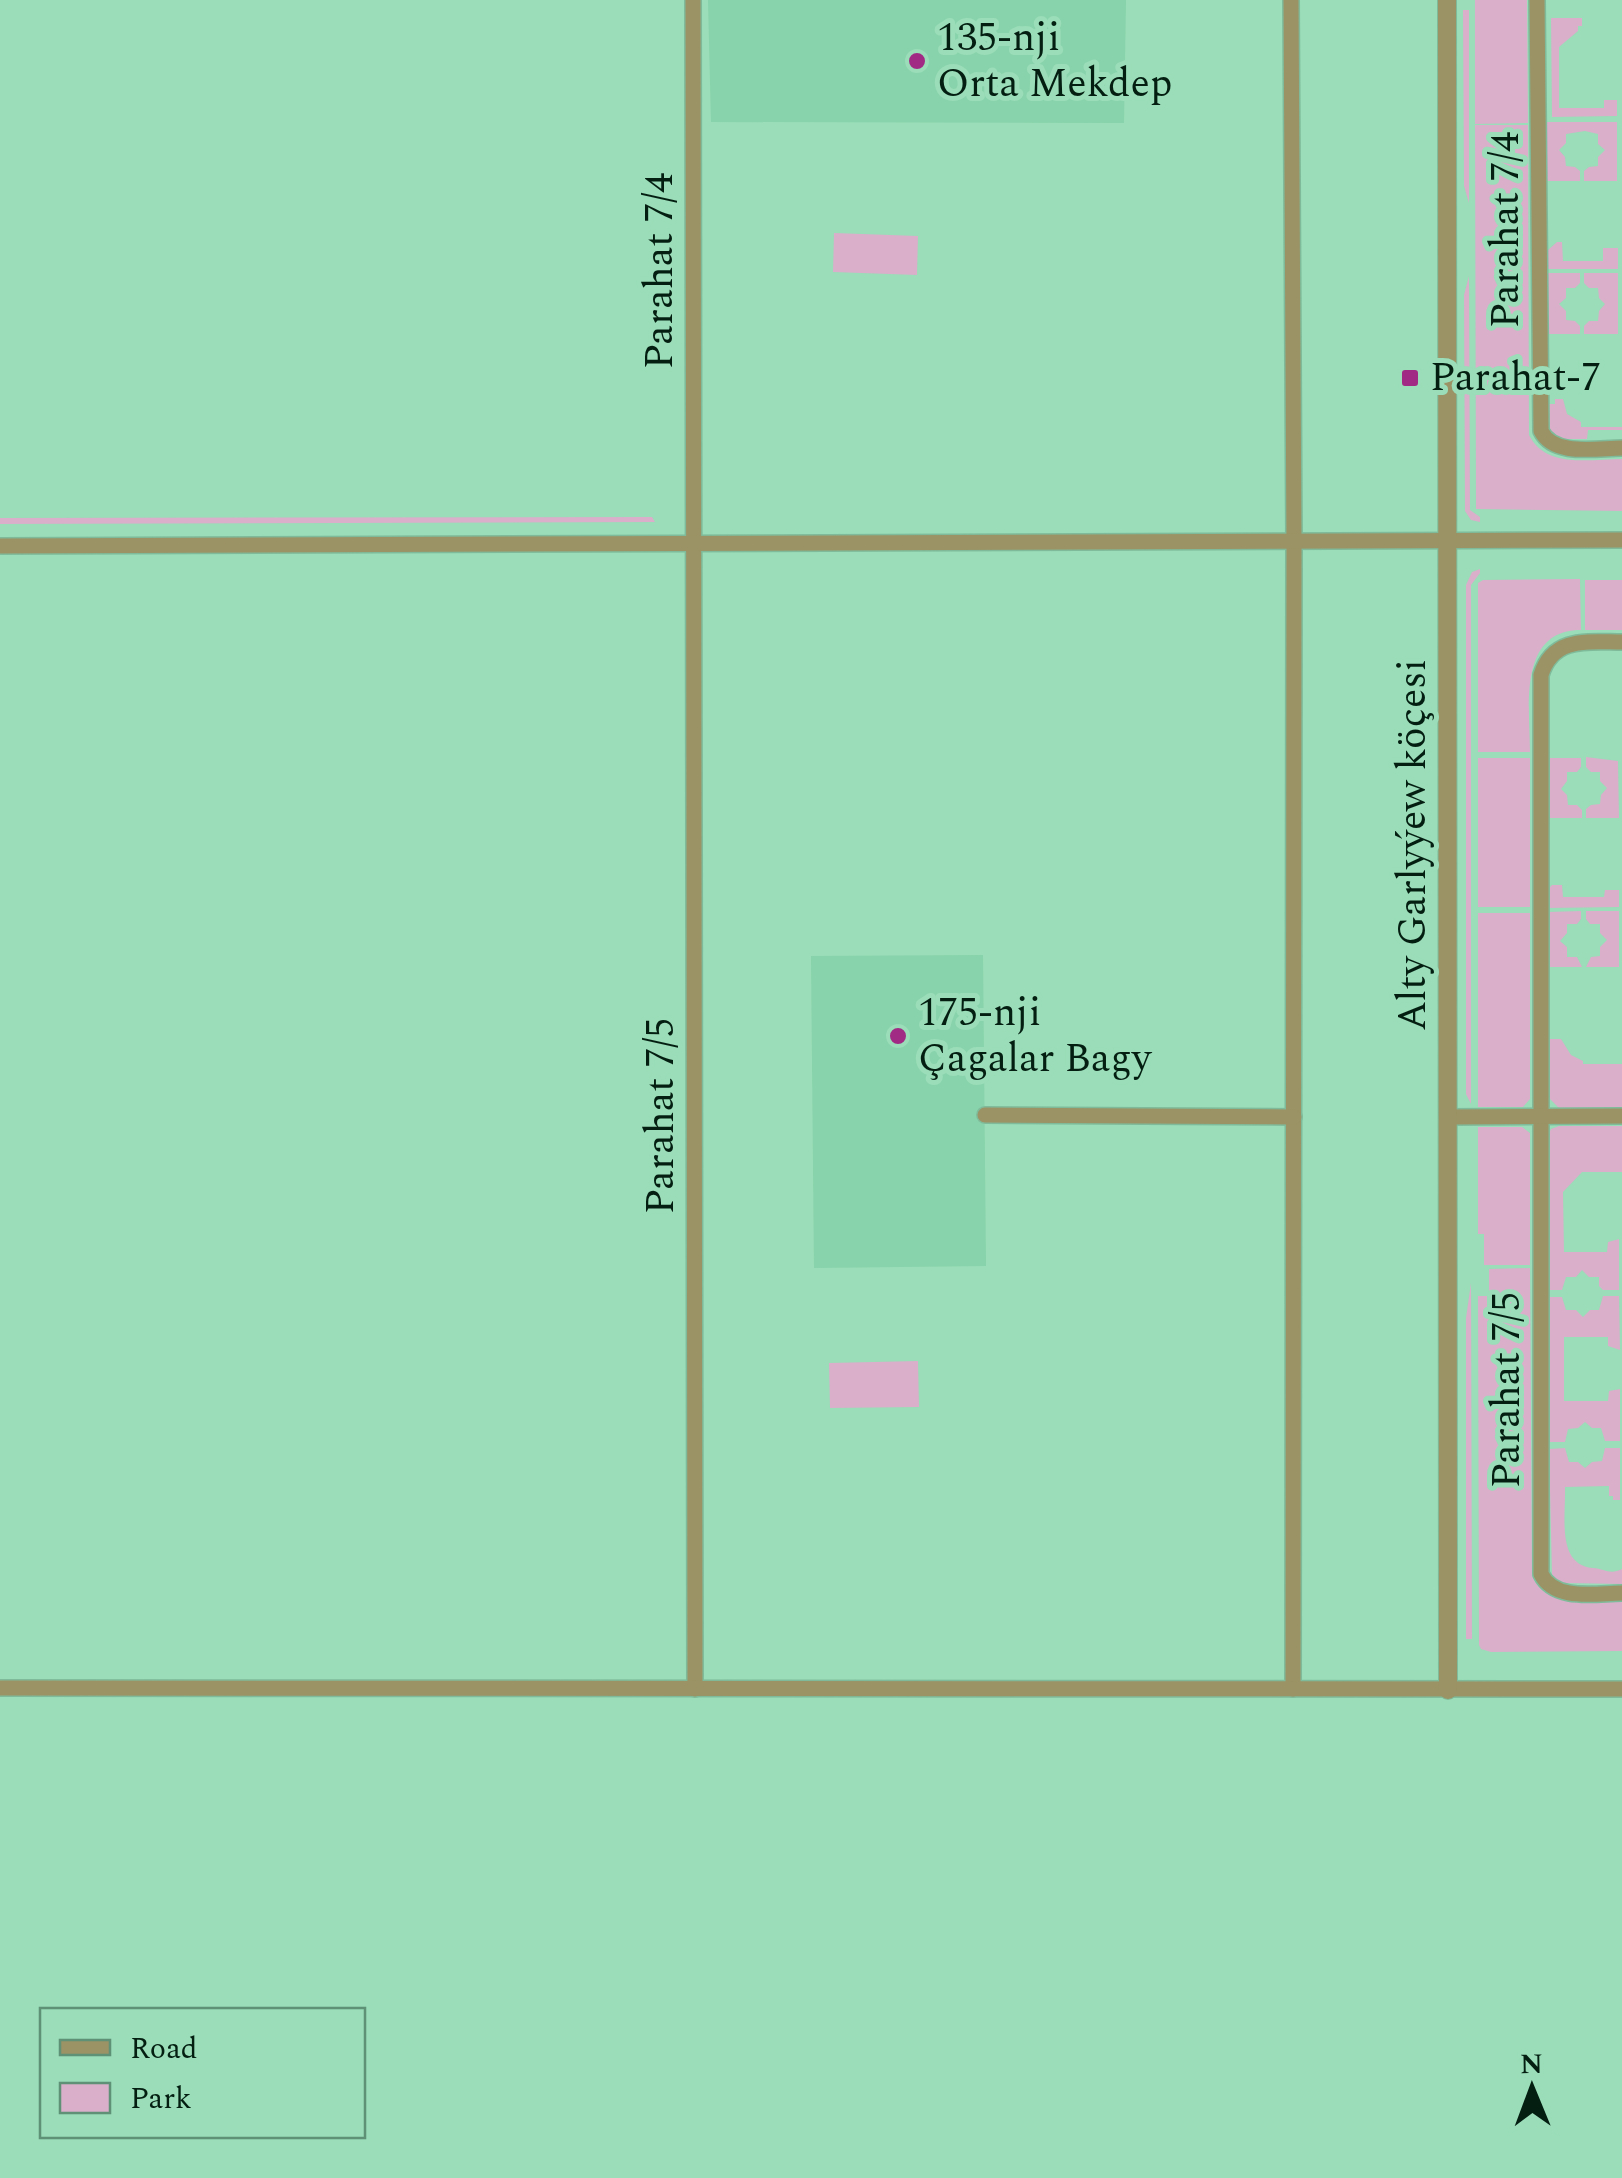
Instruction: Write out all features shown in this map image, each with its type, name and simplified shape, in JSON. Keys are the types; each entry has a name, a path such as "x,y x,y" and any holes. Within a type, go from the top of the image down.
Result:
{"street":[{"name":"Parahat 7/4","path":"692,542 693,0"},
{"path":"1292,0 1293,1689"},
{"name":"Alty Garlyýew köçesi","path":"1446,0 1448,1690"},
{"name":"Parahat 7/4","path":"1537,0 1540,426 1546,441 1556,446 1622,448"},
{"path":"0,546 1622,540"},
{"name":"Parahat 7/5","path":"692,542 695,1689"},
{"name":"Parahat 7/5","path":"1622,642 1568,644 1549,656 1540,675 1539,1116 1541,1574 1546,1584 1562,1592 1622,1593"},
{"path":"985,1115 1294,1117"},
{"path":"1448,1116 1622,1116"},
{"path":"0,1688 1622,1688"}],"shaded area":[{"name":"135-nji Orta Mekdep","path":"708,0 1126,0 1124,123 711,122"},
{"name":"175-nji Çagalar Bagy","path":"983,955 986,1266 814,1268 811,956"}],"green space":[{"path":"1475,0 1527,0 1528,123 1475,124"},
{"path":"1463,10 1469,10 1469,203 1464,186"},
{"path":"1551,18 1582,18 1582,26 1559,47 1559,108 1604,108 1604,100 1617,100 1617,116 1552,117"},
{"path":"1547,122 1617,122 1617,181 1584,181 1584,171 1598,166 1598,157 1605,150 1598,144 1598,134 1585,131 1566,134 1566,143 1559,150 1566,166 1580,171 1580,181 1547,181"},
{"path":"1475,125 1528,125 1529,435 1537,446 1557,458 1622,459 1622,511 1476,509"},
{"path":"834,233 918,236 917,275 833,272"},
{"path":"1562,242 1563,261 1603,261 1603,248 1618,248 1618,269 1547,269 1548,250"},
{"path":"1547,273 1580,273 1580,283 1575,288 1566,288 1566,298 1559,304 1566,311 1566,320 1580,326 1580,334 1547,334"},
{"path":"1584,273 1618,273 1618,334 1584,334 1584,326 1589,321 1598,321 1605,304 1599,298 1598,288 1589,288 1584,283"},
{"path":"1469,276 1470,510 1480,517 1480,522 1471,520 1465,511 1464,295"},
{"path":"1555,399 1563,399 1567,414 1581,422 1581,427 1622,430 1588,430 1587,439 1557,439 1548,430 1547,404 1555,404"},
{"path":"652,517 655,522 0,524 0,518"},
{"path":"1480,569 1471,585 1471,1104 1466,1094 1466,585 1472,572"},
{"path":"1580,579 1581,630 1560,633 1546,643 1531,675 1530,752 1478,752 1478,583"},
{"path":"1585,580 1622,580 1622,630 1585,630"},
{"path":"1586,757 1618,761 1619,818 1586,818 1586,809 1600,804 1607,788 1600,781 1600,772 1591,772 1586,767"},
{"path":"1478,758 1530,758 1530,907 1478,907"},
{"path":"1548,758 1581,758 1581,767 1577,772 1567,772 1561,789 1567,795 1568,805 1577,805 1582,810 1582,818 1549,818"},
{"path":"1562,885 1563,897 1604,897 1605,890 1619,890 1619,907 1548,908 1548,889"},
{"path":"1581,911 1581,919 1577,924 1567,924 1567,933 1560,941 1567,947 1567,957 1577,957 1582,967 1549,967 1548,912"},
{"path":"1586,911 1619,911 1619,967 1586,967 1591,957 1600,956 1600,947 1607,940 1600,933 1600,924 1590,924 1586,919"},
{"path":"1478,913 1530,913 1530,1099 1523,1107 1478,1107"},
{"path":"1550,1039 1561,1039 1571,1055 1583,1064 1622,1064 1622,1108 1559,1108 1550,1099"},
{"path":"1559,1126 1622,1126 1622,1172 1582,1172 1563,1192 1564,1252 1607,1252 1608,1242 1619,1239 1619,1290 1603,1290 1599,1277 1589,1277 1582,1270 1576,1277 1566,1277 1562,1290 1549,1290 1548,1135"},
{"path":"1478,1127 1522,1127 1530,1133 1530,1265 1484,1265 1484,1234 1478,1234"},
{"path":"1530,1268 1532,1576 1539,1587 1559,1599 1622,1600 1622,1651 1491,1652 1479,1645 1478,1296 1489,1296 1489,1269"},
{"path":"1471,1283 1472,1639 1466,1639 1466,1318"},
{"path":"1603,1296 1619,1296 1620,1350 1608,1346 1608,1337 1564,1337 1564,1401 1608,1401 1609,1391 1620,1389 1620,1441 1605,1441 1601,1428 1592,1428 1585,1422 1568,1429 1565,1442 1550,1442 1549,1297 1562,1297 1566,1310 1576,1310 1583,1317 1590,1310 1599,1310"},
{"path":"918,1361 919,1407 830,1408 829,1363"},
{"path":"1565,1448 1569,1462 1578,1462 1585,1468 1602,1461 1605,1448 1620,1448 1620,1500 1609,1496 1609,1486 1565,1487 1565,1537 1573,1558 1581,1565 1611,1572 1622,1569 1622,1584 1564,1583 1552,1574 1549,1449"}],"place":[{"name":"135-nji Orta Mekdep","path":"917,61"},
{"name":"Parahat-7","path":"1410,378"},
{"name":"175-nji Çagalar Bagy","path":"898,1036"}]}
